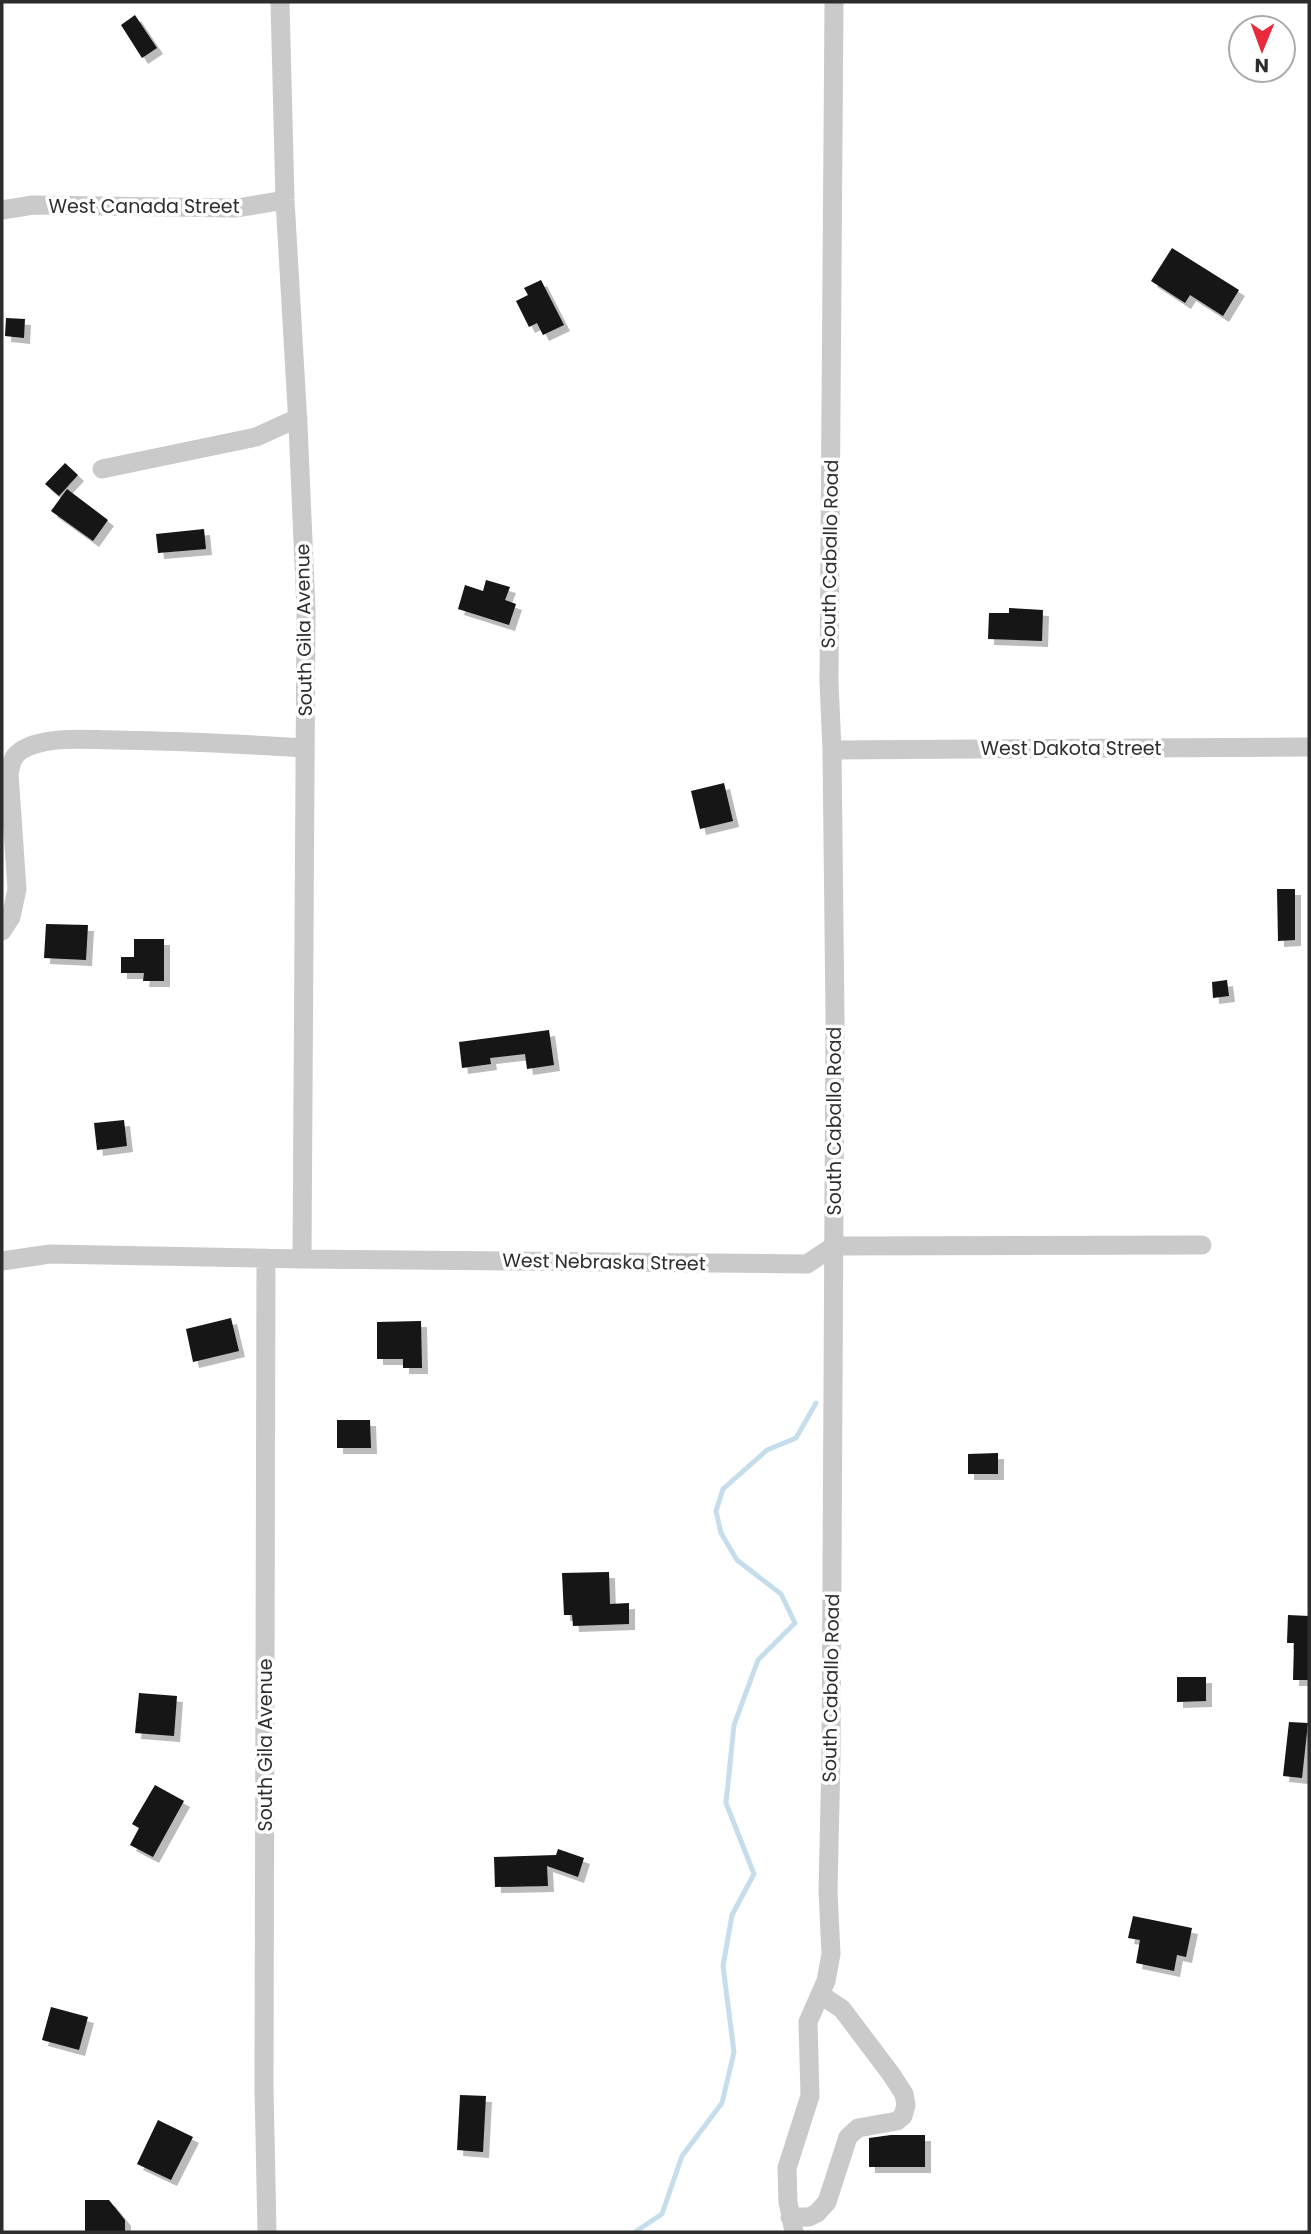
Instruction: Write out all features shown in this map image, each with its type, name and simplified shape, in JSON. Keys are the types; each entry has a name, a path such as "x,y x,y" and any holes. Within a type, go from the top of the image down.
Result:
{"street":[{"name":"South Gila Avenue","path":"281,2 285,200 306,610 302,1259"},
{"name":"South Caballo Road","path":"792,2225 787,2168 810,2096 808,2022 821,1995 831,1954 828,1891 834,1246 832,750 829,682 834,2"},
{"name":"West Canada Street","path":"2,210 33,205 237,208 285,200"},
{"path":"102,469 256,437 298,418"},
{"path":"2,931 11,916 17,888 9,774 12,759 21,751 51,741 86,740 200,741 305,748"},
{"name":"West Dakota Street","path":"832,750 1309,747"},
{"path":"834,1246 1202,1245"},
{"name":"West Nebraska Street","path":"2,1261 50,1254 807,1264 834,1246"},
{"name":"South Gila Avenue","path":"266,1258 264,2088 267,2232"},
{"path":"792,2225 817,2213 827,2202 848,2137 858,2128 897,2120 904,2116 906,2105 904,2094 891,2074 842,2009 821,1995"}],"building":[{"path":"135,15 157,48 142,58 121,25"},
{"path":"1172,248 1239,290 1223,316 1190,295 1185,303 1151,281"},
{"path":"541,280 564,325 543,335 537,323 529,327 516,301 528,295 524,288"},
{"path":"6,318 25,319 24,338 5,336"},
{"path":"65,463 78,475 59,496 45,484"},
{"path":"67,489 108,520 93,541 51,511"},
{"path":"204,529 206,549 158,553 156,534"},
{"path":"486,580 510,587 505,600 516,604 509,625 458,609 465,585 483,591"},
{"path":"1009,608 1043,610 1042,641 988,639 989,613 1009,613"},
{"path":"724,783 733,821 700,829 691,791"},
{"path":"1277,889 1295,889 1295,940 1278,941"},
{"path":"46,924 88,925 86,960 44,958"},
{"path":"134,939 164,939 164,981 143,981 144,973 121,973 121,957 134,957"},
{"path":"1227,980 1229,996 1213,998 1212,982"},
{"path":"549,1030 554,1065 527,1069 525,1054 490,1058 491,1064 462,1068 459,1042"},
{"path":"124,1120 127,1146 97,1150 94,1123"},
{"path":"231,1318 239,1351 193,1362 186,1329"},
{"path":"421,1321 422,1368 403,1368 403,1359 377,1359 377,1322"},
{"path":"337,1420 370,1420 371,1448 337,1448"},
{"path":"998,1453 998,1474 968,1474 968,1454"},
{"path":"609,1572 610,1604 629,1603 629,1624 573,1626 572,1615 564,1615 562,1573"},
{"path":"1288,1615 1309,1616 1309,1680 1293,1680 1294,1643 1287,1643"},
{"path":"1177,1677 1206,1677 1206,1701 1177,1702"},
{"path":"139,1693 177,1696 174,1736 135,1733"},
{"path":"1289,1722 1308,1723 1302,1778 1283,1776"},
{"path":"155,1785 184,1801 153,1857 130,1845 139,1828 132,1824"},
{"path":"558,1849 584,1858 578,1877 547,1866 548,1886 495,1887 494,1857 556,1855"},
{"path":"1133,1916 1192,1928 1186,1957 1177,1955 1174,1971 1136,1963 1140,1940 1128,1938"},
{"path":"51,2007 88,2017 79,2050 42,2040"},
{"path":"460,2095 486,2096 483,2152 457,2150"},
{"path":"158,2120 193,2137 171,2180 137,2164"},
{"path":"925,2135 925,2167 869,2167 869,2138"},
{"path":"85,2200 109,2200 125,2220 125,2232 85,2232"}],"waterway":[{"path":"635,2232 662,2214 682,2156 722,2103 734,2052 723,1966 732,1915 754,1874 726,1803 734,1725 758,1660 795,1623 781,1594 737,1560 721,1533 716,1511 723,1489 767,1450 796,1438 816,1403"}]}
